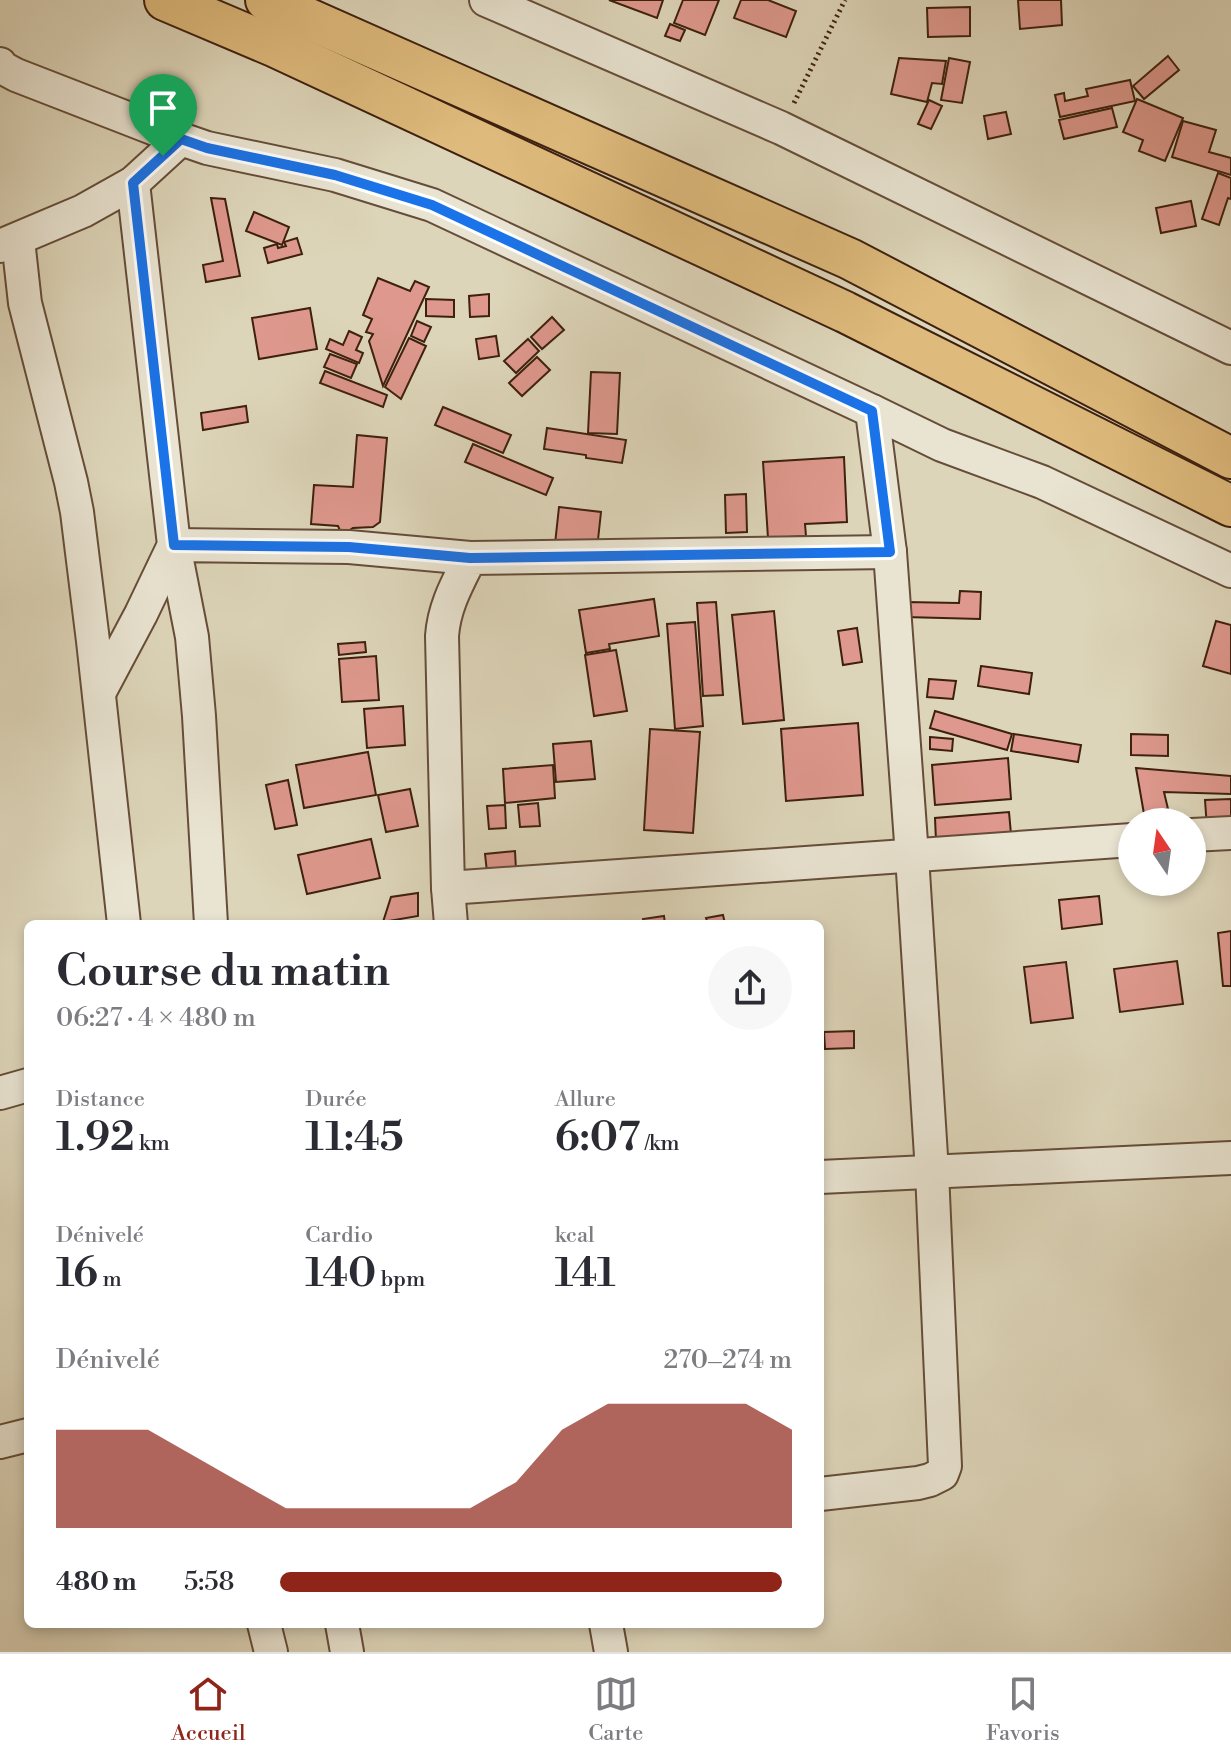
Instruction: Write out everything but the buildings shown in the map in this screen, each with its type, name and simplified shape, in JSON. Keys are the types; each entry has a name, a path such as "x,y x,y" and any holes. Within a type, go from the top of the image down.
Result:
{"main road":[{"path":"165,0 276,47 845,312 1231,506"},
{"path":"266,0 850,259 1231,458"}],"street":[{"path":"486,0 781,128 1231,348"},
{"path":"0,64 16,75 207,148 335,175 432,205 942,445 1042,482 1231,571"},
{"path":"124,920 77,512 9,243 83,211 133,183 181,139"},
{"path":"133,183 174,545 192,637 211,920"},
{"path":"824,1494 918,1483 942,1474 945,1466 932,1172 912,856 890,552 872,411"},
{"path":"174,545 349,547 470,558 890,552"},
{"path":"99,693 174,545"},
{"path":"451,920 442,636 447,604 470,558"},
{"path":"1206,834 1231,833"},
{"path":"448,888 1118,841"},
{"path":"0,1093 24,1086"},
{"path":"824,1177 1231,1158"},
{"path":"0,1442 24,1436"},
{"path":"265,1628 271,1652"},
{"path":"343,1628 347,1652"},
{"path":"607,1628 611,1652"}],"path":[{"path":"781,128 845,0"}],"route":[{"path":"181,139 207,148 335,175 432,205 872,411 890,552 470,558 349,547 174,545 133,183 163,156 181,139"}]}
